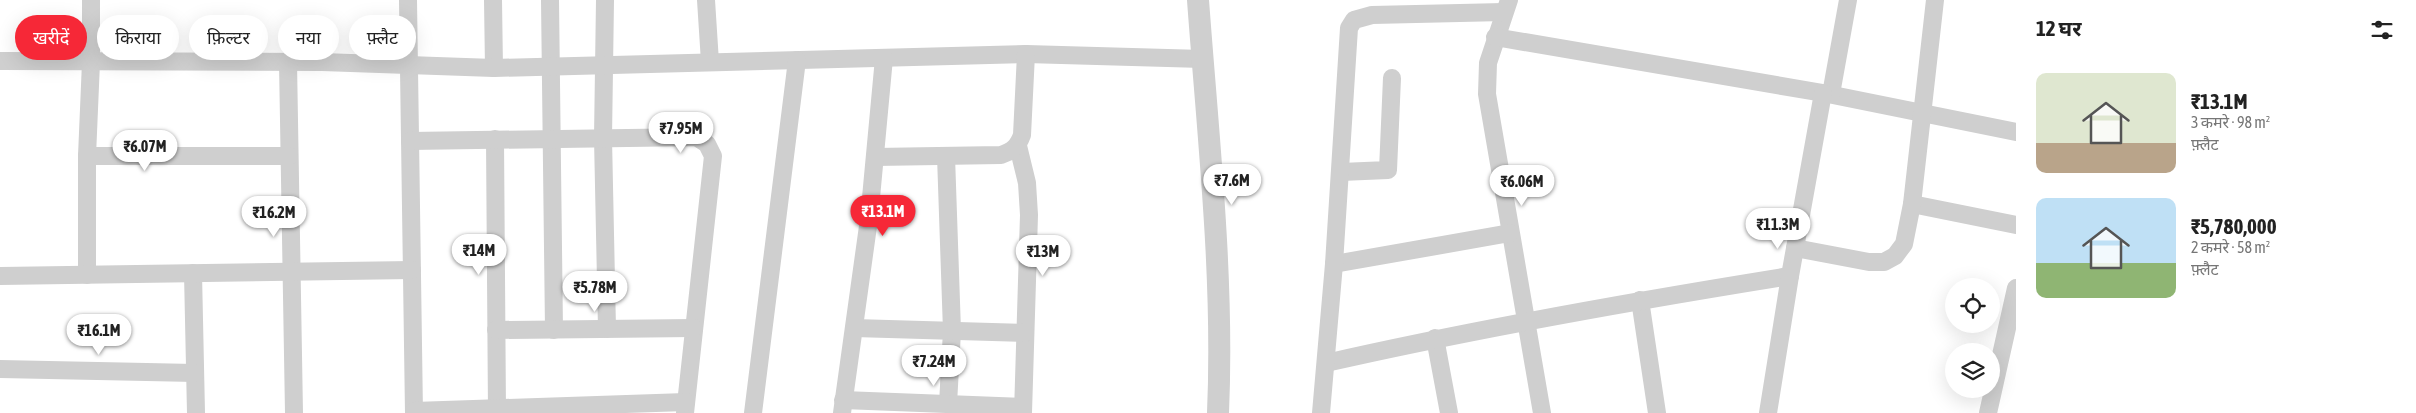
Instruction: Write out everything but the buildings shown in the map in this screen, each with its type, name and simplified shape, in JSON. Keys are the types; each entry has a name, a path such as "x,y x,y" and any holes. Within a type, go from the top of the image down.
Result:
{"street":[{"path":"87,275 87,156 91,62 90,0"},
{"path":"408,0 408,65 414,412 686,407 713,156 707,144 696,138 410,141"},
{"path":"493,0 494,68"},
{"path":"550,0 554,330"},
{"path":"605,0 604,138 608,329"},
{"path":"706,0 710,62"},
{"path":"1198,0 1211,166 1216,265 1220,374 1218,413"},
{"path":"1768,413 1795,248 1848,0"},
{"path":"1795,248 1869,262 1884,262 1895,256 1904,244 1912,204 1935,0"},
{"path":"1321,413 1334,264 1349,28 1354,20 1381,15 1506,6 1488,63 1487,94 1542,413"},
{"path":"1495,37 1827,94 2016,132"},
{"path":"0,61 288,62 494,68 1026,54 1202,59"},
{"path":"884,58 869,219 843,406 948,404 1023,410 1029,215 1027,183 1018,146 1022,135 1026,54"},
{"path":"753,413 797,60"},
{"path":"288,62 294,413"},
{"path":"1340,172 1388,170 1392,78"},
{"path":"495,139 497,411"},
{"path":"875,156 1001,155 1018,146"},
{"path":"87,156 289,156"},
{"path":"946,156 952,331 948,404"},
{"path":"1912,204 2016,225"},
{"path":"1334,264 1510,233"},
{"path":"0,276 412,270"},
{"path":"193,273 196,413"},
{"path":"1326,363 1477,329 1790,276"},
{"path":"1988,413 2016,288"},
{"path":"1640,300 1657,413"},
{"path":"496,330 694,328"},
{"path":"854,328 1025,333"},
{"path":"1435,338 1449,413"},
{"path":"0,369 195,373"}]}
